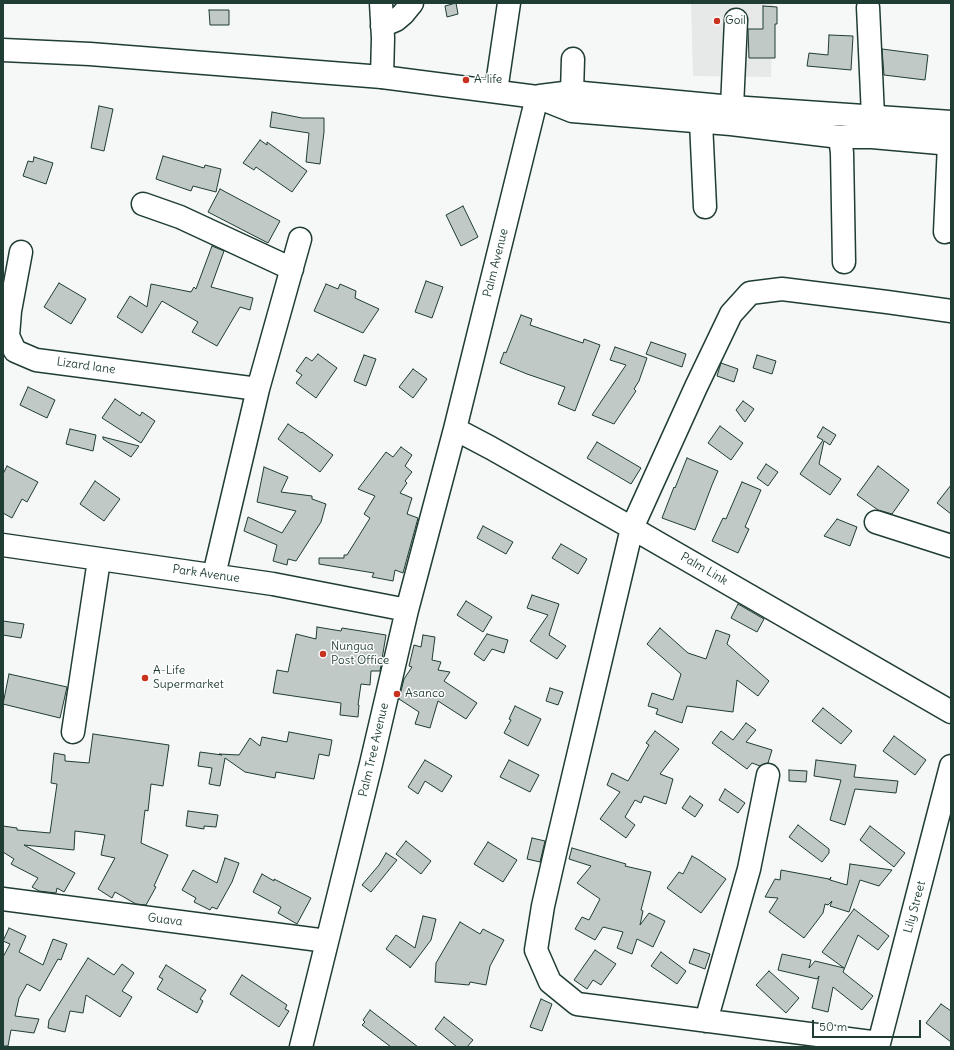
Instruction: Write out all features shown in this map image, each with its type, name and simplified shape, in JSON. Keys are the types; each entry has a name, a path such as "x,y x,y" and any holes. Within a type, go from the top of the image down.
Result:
{"street":[{"path":"381,3 382,77"},
{"path":"382,26 396,20 412,3"},
{"path":"496,91 509,3"},
{"path":"868,7 873,116"},
{"path":"732,107 736,20"},
{"path":"3,50 90,54 382,77 537,97 572,111 840,136 872,137 950,144 945,232"},
{"path":"572,92 573,59"},
{"path":"537,97 572,92 732,107 951,122"},
{"name":"Palm Avenue","path":"454,429 537,97"},
{"path":"701,122 705,207"},
{"path":"840,136 842,153 844,262"},
{"path":"143,204 180,217 292,269"},
{"path":"214,575 258,389 300,239"},
{"name":"Lizard lane","path":"21,252 10,311 8,336 15,351 36,360 258,389"},
{"path":"879,1045 577,1004 550,982 536,950 543,906 632,528 731,314 750,293 782,289 951,311"},
{"name":"Palm Link","path":"454,429 491,448 632,528 951,712"},
{"name":"Palm Tree Avenue","path":"301,1047 407,610 454,429"},
{"path":"876,522 951,546"},
{"name":"Park Avenue","path":"3,545 273,584 407,610"},
{"path":"73,732 99,560"},
{"name":"Lily Street","path":"879,1045 951,766"},
{"path":"706,1021 743,892 768,775"},
{"name":"Guava","path":"3,899 327,942"}],"shaded area":[{"path":"691,3 773,3 771,77 693,76"}],"building":[{"path":"456,3 458,14 447,17 445,6"},
{"path":"763,6 777,7 777,24 775,24 775,58 749,58 748,29 763,29"},
{"path":"209,10 229,10 229,25 210,25"},
{"path":"829,35 853,36 851,70 807,66 809,53 828,55"},
{"path":"882,49 928,55 925,80 884,75"},
{"path":"99,106 113,109 104,151 91,148"},
{"path":"272,112 302,118 324,118 324,132 320,164 306,162 309,133 270,127"},
{"path":"260,140 267,145 267,142 307,171 292,192 256,167 254,170 243,163"},
{"path":"163,156 204,168 205,165 221,169 216,192 193,186 191,191 156,179"},
{"path":"34,157 53,163 46,184 23,176 28,161 33,162"},
{"path":"220,189 280,221 268,243 208,212"},
{"path":"463,206 478,237 461,246 446,215"},
{"path":"212,246 224,251 211,287 253,298 250,310 240,307 217,346 192,332 198,322 162,301 142,333 117,317 130,296 147,307 151,284 191,292 194,287 196,289"},
{"path":"426,281 443,287 432,318 415,312"},
{"path":"59,283 86,299 71,324 44,307"},
{"path":"326,284 338,289 340,284 356,291 355,298 379,309 363,333 314,311"},
{"path":"521,315 532,319 530,325 583,343 584,339 600,345 575,411 558,404 565,387 500,363 504,352 506,353"},
{"path":"651,342 686,354 682,367 646,354"},
{"path":"615,347 647,358 639,381 634,389 636,391 614,424 592,415 626,365 610,360"},
{"path":"318,354 337,368 316,398 296,383 302,375 296,371 306,357 312,361"},
{"path":"364,355 376,359 366,386 354,381"},
{"path":"757,355 776,361 772,374 753,368"},
{"path":"721,363 738,369 734,382 717,376"},
{"path":"413,369 427,379 413,398 399,387"},
{"path":"28,387 55,400 47,418 20,405"},
{"path":"115,399 140,416 142,412 155,421 141,443 102,418"},
{"path":"743,401 754,409 745,422 736,410"},
{"path":"288,424 301,433 302,432 333,455 320,472 278,439"},
{"path":"720,426 743,443 731,460 708,443"},
{"path":"823,427 836,435 830,445 824,441 819,464 841,479 830,495 800,474 823,440 817,437"},
{"path":"70,429 96,435 93,451 66,444"},
{"path":"103,437 139,446 131,457 103,439"},
{"path":"597,442 641,468 631,484 587,458"},
{"path":"401,447 412,455 405,466 412,472 405,481 407,483 400,493 412,498 407,514 418,518 403,573 395,570 393,581 372,577 374,573 319,564 319,558 344,558 344,555 347,555 370,518 364,514 375,496 358,489 386,452 393,457"},
{"path":"687,458 718,471 695,530 662,518"},
{"path":"766,464 778,472 768,486 757,478"},
{"path":"7,466 38,482 27,502 22,499 12,518 3,513 3,474"},
{"path":"878,466 909,490 892,514 878,510 857,495"},
{"path":"264,467 288,477 281,492 312,496 312,499 326,504 321,522 296,561 288,559 287,565 273,561 277,545 244,531 248,517 282,533 296,511 257,502"},
{"path":"95,481 120,499 104,521 80,504"},
{"path":"742,482 761,490 745,527 749,529 738,553 712,541 723,518 726,519"},
{"path":"951,485 951,514 937,503"},
{"path":"837,519 857,527 850,546 824,536"},
{"path":"483,526 513,542 506,554 477,538"},
{"path":"561,544 587,559 578,574 552,558"},
{"path":"532,595 559,604 549,635 566,646 557,659 530,641 548,615 527,608"},
{"path":"466,601 492,617 483,632 457,615"},
{"path":"738,604 764,619 757,632 731,618"},
{"path":"3,621 24,624 21,638 3,635"},
{"path":"317,627 341,631 342,628 386,635 380,671 371,671 370,685 361,684 358,717 340,715 341,703 273,693 277,670 288,672 296,634 316,639"},
{"path":"660,628 688,653 706,659 716,630 730,635 727,644 769,681 758,696 737,680 733,712 687,706 682,723 656,714 658,709 648,706 652,693 673,700 681,674 647,644"},
{"path":"487,634 508,640 504,653 492,649 484,661 474,654"},
{"path":"423,635 435,637 432,660 441,662 438,670 450,672 444,681 477,703 466,719 438,701 430,728 415,724 419,712 399,699 404,679 412,667 409,666 414,645 421,647"},
{"path":"9,674 67,687 60,718 3,704"},
{"path":"550,688 563,692 558,705 546,701"},
{"path":"515,706 541,719 528,746 504,733 511,720 509,719"},
{"path":"823,708 852,731 841,744 812,721"},
{"path":"746,723 756,730 746,742 772,750 768,763 760,766 752,763 747,769 712,743 721,731 733,740"},
{"path":"655,731 679,749 660,774 673,779 666,804 644,796 641,803 635,800 625,817 635,825 626,838 600,819 620,792 607,785 612,773 628,781 649,745 646,743"},
{"path":"289,732 332,740 329,756 319,754 314,779 276,772 275,778 245,772 225,758 220,786 209,784 212,768 198,766 200,752 222,755 219,754 239,755 250,738 260,746 262,737 287,742"},
{"path":"93,734 169,745 163,786 151,784 148,811 145,810 141,843 168,855 154,886 156,887 146,905 136,904 115,892 112,898 98,889 115,858 101,855 105,835 75,831 74,850 24,845 75,873 64,892 57,888 56,893 39,891 32,887 38,878 11,864 14,859 3,852 3,826 17,828 17,830 50,833 57,784 51,783 54,753 65,755 65,761 89,763"},
{"path":"894,736 926,760 915,775 883,751"},
{"path":"425,760 452,776 442,792 425,781 418,794 408,787"},
{"path":"509,760 539,775 530,792 500,777"},
{"path":"816,760 856,765 854,777 898,781 896,793 855,789 845,825 830,820 841,780 814,776"},
{"path":"789,770 807,771 806,782 789,781"},
{"path":"725,789 745,803 738,813 719,800"},
{"path":"690,796 703,805 695,817 682,808"},
{"path":"188,811 218,815 216,827 204,826 204,829 186,826"},
{"path":"798,825 829,849 829,853 822,862 789,837"},
{"path":"870,826 905,853 894,867 860,840"},
{"path":"532,838 545,841 540,862 527,859"},
{"path":"406,841 431,861 421,874 396,854"},
{"path":"488,842 517,860 503,882 474,864"},
{"path":"572,848 626,864 625,866 651,872 641,910 643,911 640,925 649,913 665,921 653,947 637,939 632,954 617,948 623,932 603,927 595,940 575,929 582,917 589,920 600,899 577,883 591,866 569,859"},
{"path":"386,853 397,860 371,892 362,885 379,865"},
{"path":"692,856 726,879 701,913 667,888 679,872 683,874"},
{"path":"225,858 239,863 232,882 217,909 212,907 210,910 194,902 196,898 182,890 193,870 217,883"},
{"path":"850,864 892,870 879,886 860,880 849,912 830,906 832,901 828,905 825,904 823,913 804,938 769,912 778,898 765,897 775,879 780,880 781,870 829,880 831,877 830,880 847,885"},
{"path":"262,874 311,898 297,924 278,913 281,907 253,892"},
{"path":"854,909 889,936 878,950 858,935 843,972 873,996 862,1010 833,987 828,1012 812,1008 819,976 817,979 778,970 782,954 811,960 809,968 815,961 844,968 822,952"},
{"path":"423,916 436,919 431,940 410,968 386,949 396,935 415,948"},
{"path":"460,922 480,934 483,929 504,940 490,966 486,985 470,982 469,985 435,982 436,963"},
{"path":"9,928 26,936 19,952 43,965 53,939 67,944 61,960 58,959 40,991 27,984 19,998 15,1016 39,1019 34,1033 11,1030 8,1046 3,1046 3,957 10,944 3,941"},
{"path":"694,949 710,954 705,969 689,963"},
{"path":"595,950 616,964 601,985 593,980 587,989 574,980"},
{"path":"661,952 686,971 677,984 651,966"},
{"path":"88,958 114,975 122,964 134,973 122,991 132,997 120,1017 86,995 83,1013 70,1011 65,1032 48,1028 49,1020"},
{"path":"166,965 206,990 200,999 203,1001 197,1013 157,989 163,979 159,977"},
{"path":"769,971 799,998 786,1013 756,985"},
{"path":"242,975 287,1005 285,1009 289,1011 279,1027 230,994"},
{"path":"541,999 552,1004 542,1031 530,1027"},
{"path":"941,1004 951,1011 951,1042 926,1023"},
{"path":"370,1010 418,1047 391,1047 362,1025 365,1022 363,1020"},
{"path":"444,1017 473,1040 467,1047 457,1047 435,1029"}],"place":[{"name":"Goil","path":"717,21"},
{"name":"A-life","path":"466,80"},
{"name":"Nungua Post Office","path":"323,654"},
{"name":"A-Life Supermarket","path":"145,678"},
{"name":"Asanco","path":"397,694"}]}
